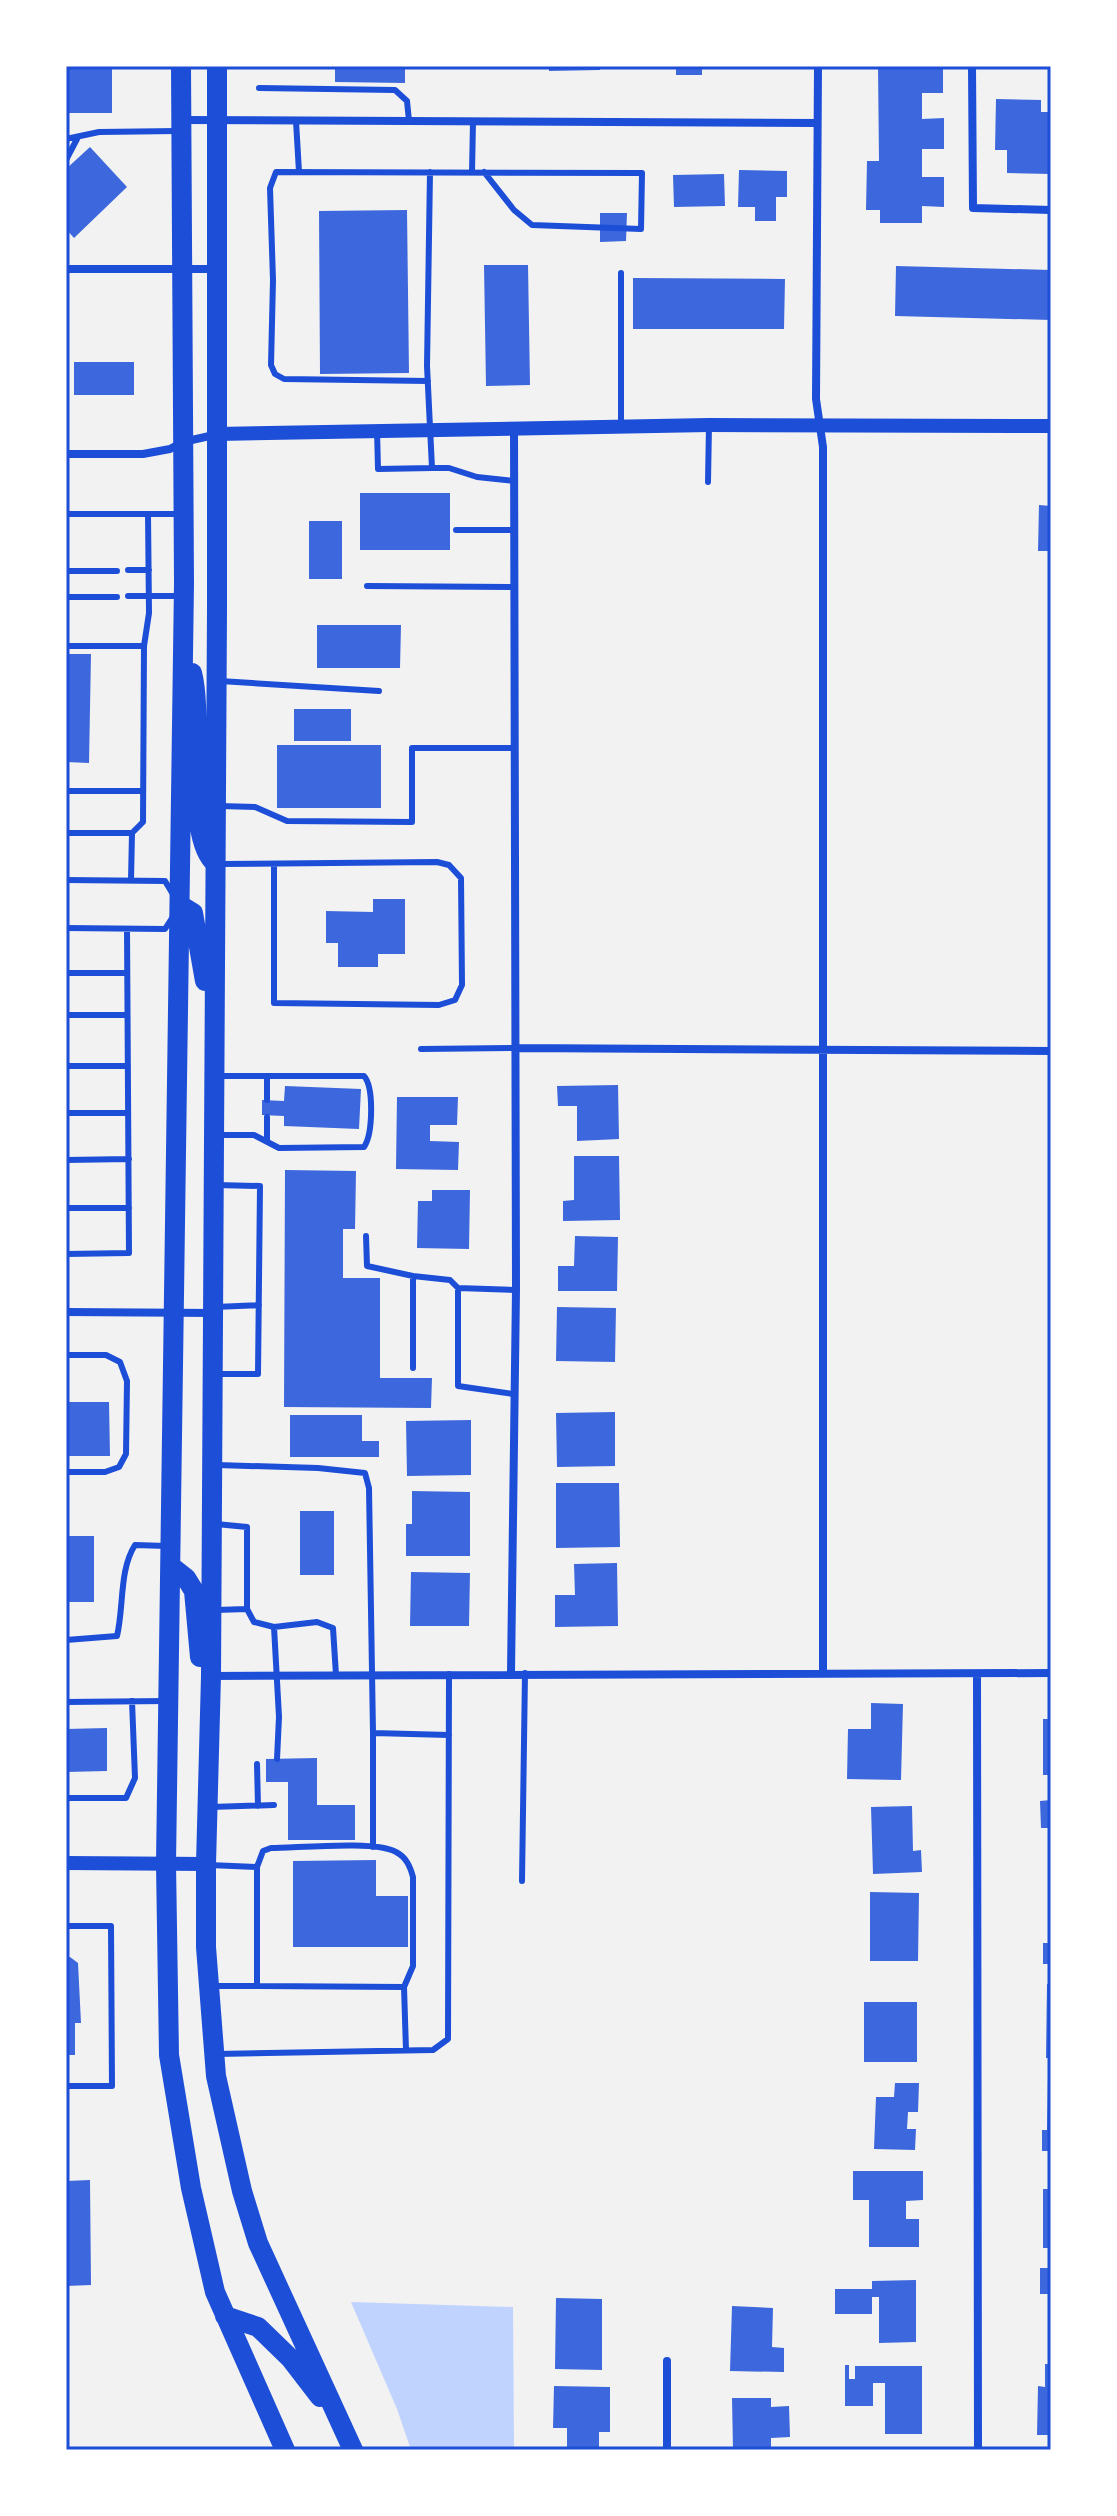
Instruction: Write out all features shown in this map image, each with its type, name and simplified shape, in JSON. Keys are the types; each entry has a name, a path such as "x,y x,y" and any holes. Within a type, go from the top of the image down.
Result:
{"main road":[{"path":"181,66 184,596 166,1864 169,2055 191,2188 215,2292 285,2450"},
{"path":"217,66 212,1610 206,1864 209,1986 216,2076 242,2191 258,2243 352,2450"},
{"path":"183,641 197,702 199,826 208,856 216,864"},
{"path":"180,905 193,913 215,1015"},
{"path":"172,1557 194,1591 199,1654 202,1665 211,1676"},
{"path":"225,2316 258,2327 290,2358 321,2398 352,2450"}],"street":[{"path":"818,66 816,399 823,447 823,1673"},
{"path":"972,66 973,208 1051,210"},
{"path":"180,125 217,120 817,123"},
{"path":"66,269 217,269"},
{"path":"66,454 143,454 217,434 709,425 1051,426"},
{"path":"511,1673 516,1290 514,427"},
{"path":"515,1048 1051,1051"},
{"path":"66,1312 213,1310"},
{"path":"211,1676 1051,1673"},
{"path":"977,1674 978,2450"},
{"path":"66,1863 206,1864"},
{"path":"667,2361 667,2450"}],"lane":[{"path":"259,88 395,90 407,101 409,121"},
{"path":"296,121 299,172"},
{"path":"472,172 473,122"},
{"path":"66,139 99,132 180,125"},
{"path":"66,160 78,137"},
{"path":"428,381 284,379 275,374 271,365 273,280 270,188 276,172 484,172 642,173 641,229 532,225 514,210 484,172"},
{"path":"430,172 428,381 432,468"},
{"path":"621,273 621,426"},
{"path":"708,482 709,425"},
{"path":"377,430 378,469 449,468 477,477 514,481"},
{"path":"66,514 184,514"},
{"path":"131,880 132,833 143,822 144,646 149,613 148,514"},
{"path":"456,530 514,530"},
{"path":"128,570 149,570"},
{"path":"66,571 117,571"},
{"path":"367,586 514,587"},
{"path":"128,596 184,596"},
{"path":"66,597 117,597"},
{"path":"66,646 144,646"},
{"path":"217,681 379,691"},
{"path":"216,806 255,807 287,821 412,822 412,748 514,748"},
{"path":"66,791 143,791"},
{"path":"66,833 132,833"},
{"path":"216,864 274,866 437,862 449,865 461,878 462,985 455,1000 439,1005 274,1003 274,866"},
{"path":"66,880 165,881 180,905 165,929 66,928"},
{"path":"66,1254 129,1253 127,929"},
{"path":"66,973 127,973"},
{"path":"66,1015 127,1015"},
{"path":"421,1049 515,1048"},
{"path":"66,1066 128,1066"},
{"path":"214,1135 254,1135 279,1148 364,1147 370,1135 371,1084 364,1076 215,1076"},
{"path":"267,1076 267,1100"},
{"path":"66,1113 128,1113"},
{"path":"267,1117 267,1142"},
{"path":"66,1160 129,1159"},
{"path":"213,1374 258,1374 260,1186 214,1185"},
{"path":"66,1208 129,1208"},
{"path":"366,1236 367,1266 450,1280 458,1288 516,1290"},
{"path":"413,1276 413,1368"},
{"path":"458,1288 458,1386 513,1394"},
{"path":"213,1310 259,1305"},
{"path":"66,1355 106,1355 120,1362 127,1381 126,1454 119,1467 105,1472 66,1472"},
{"path":"212,1465 318,1468 365,1473 369,1488 373,1847"},
{"path":"212,1524 247,1527 247,1609 254,1622 274,1627 317,1622 333,1628 336,1675"},
{"path":"66,1640 117,1636 123,1613 126,1560 135,1545 172,1557"},
{"path":"212,1610 247,1609"},
{"path":"274,1627 279,1717 277,1759"},
{"path":"522,1881 525,1673"},
{"path":"214,2054 433,2050 448,2039 449,1674"},
{"path":"66,1798 126,1798 135,1778 132,1701"},
{"path":"66,1702 170,1701"},
{"path":"373,1733 449,1735"},
{"path":"257,1764 258,1806"},
{"path":"207,1808 274,1805"},
{"path":"257,1986 257,1867 263,1851 271,1848 373,1847 398,1852 410,1865 413,1877 413,1966 404,1987 406,2050"},
{"path":"206,1864 257,1867"},
{"path":"66,1926 111,1926 112,2086 66,2086"},
{"path":"209,1986 404,1987"}],"water":[{"path":"351,2302 513,2307 514,2450 411,2450 397,2409"}],"building":[{"path":"66,66 112,66 112,113 66,113"},
{"path":"335,66 405,66 405,83 335,82"},
{"path":"549,66 600,66 600,70 549,71"},
{"path":"676,66 702,66 702,75 676,75"},
{"path":"878,66 943,66 943,93 922,93 922,119 944,118 944,149 922,149 922,177 944,177 944,207 922,206 922,223 880,223 880,210 866,210 867,161 879,161"},
{"path":"996,99 1041,100 1041,112 1051,112 1051,174 1007,173 1007,150 995,150"},
{"path":"90,147 127,187 74,238 66,229 66,169"},
{"path":"739,170 787,171 787,197 776,197 776,221 755,221 755,207 738,207"},
{"path":"724,174 725,206 674,207 673,175"},
{"path":"407,210 409,373 320,374 319,211"},
{"path":"600,213 627,213 626,241 600,242"},
{"path":"484,265 528,265 530,385 486,386"},
{"path":"896,266 1051,270 1051,320 895,316"},
{"path":"633,278 785,279 784,329 633,329"},
{"path":"74,362 134,362 134,395 74,395"},
{"path":"360,493 450,493 450,550 360,550"},
{"path":"1039,505 1051,506 1051,551 1038,551"},
{"path":"309,521 342,521 342,579 309,579"},
{"path":"317,625 401,625 400,668 317,668"},
{"path":"66,654 91,654 89,763 66,762"},
{"path":"294,709 351,709 351,741 294,741"},
{"path":"277,745 381,745 381,808 277,808"},
{"path":"373,899 405,899 405,954 378,954 378,967 338,967 338,943 326,943 326,911 373,912"},
{"path":"618,1085 619,1139 577,1141 577,1106 558,1106 557,1086"},
{"path":"285,1086 361,1089 359,1129 284,1126 284,1116 262,1115 262,1100 284,1101"},
{"path":"397,1097 458,1097 457,1125 430,1125 430,1141 459,1142 458,1170 396,1169"},
{"path":"574,1156 619,1156 620,1220 563,1221 563,1201 574,1200"},
{"path":"285,1170 356,1171 355,1229 343,1229 343,1278 380,1278 380,1378 432,1378 431,1408 284,1407"},
{"path":"432,1190 470,1190 469,1249 417,1248 418,1201 432,1201"},
{"path":"575,1236 618,1237 617,1291 558,1291 558,1266 574,1266"},
{"path":"557,1307 616,1308 615,1362 556,1361"},
{"path":"66,1402 109,1402 110,1456 66,1456"},
{"path":"615,1412 615,1466 557,1467 556,1413"},
{"path":"290,1415 362,1415 362,1441 379,1441 379,1457 290,1457"},
{"path":"471,1420 471,1475 407,1476 406,1421"},
{"path":"556,1483 619,1483 620,1547 556,1548"},
{"path":"412,1491 470,1492 470,1556 406,1556 406,1524 412,1524"},
{"path":"300,1511 334,1511 334,1575 300,1575"},
{"path":"66,1536 94,1536 94,1602 66,1602"},
{"path":"617,1563 618,1626 555,1627 555,1595 575,1595 574,1564"},
{"path":"411,1572 470,1573 469,1626 410,1626"},
{"path":"871,1703 903,1704 901,1780 847,1779 848,1729 871,1729"},
{"path":"1043,1719 1051,1719 1051,1775 1043,1775"},
{"path":"107,1728 107,1771 66,1772 66,1729"},
{"path":"317,1758 317,1805 355,1805 355,1840 288,1840 288,1782 266,1782 266,1759"},
{"path":"1051,1800 1051,1828 1041,1828 1040,1801"},
{"path":"912,1806 913,1851 921,1850 922,1872 873,1874 871,1807"},
{"path":"376,1860 376,1896 408,1896 408,1947 293,1947 293,1861"},
{"path":"870,1892 919,1893 918,1961 870,1961"},
{"path":"1043,1943 1051,1943 1051,1964 1043,1964"},
{"path":"70,1957 78,1963 81,2023 75,2023 75,2055 66,2055 66,1958"},
{"path":"1047,1984 1051,1984 1051,2058 1046,2058"},
{"path":"864,2002 917,2002 917,2062 864,2062"},
{"path":"1048,2076 1051,2076 1051,2151 1042,2151 1042,2130 1047,2130"},
{"path":"895,2083 919,2083 918,2112 908,2112 907,2129 916,2129 915,2150 874,2149 876,2097 894,2097"},
{"path":"853,2171 923,2171 923,2200 906,2201 906,2219 919,2219 919,2247 869,2247 869,2200 853,2200"},
{"path":"90,2180 91,2285 66,2286 66,2181"},
{"path":"1043,2189 1051,2189 1051,2248 1043,2248"},
{"path":"1040,2268 1051,2268 1051,2294 1040,2294"},
{"path":"916,2280 916,2342 879,2343 879,2297 872,2297 872,2314 835,2314 835,2289 872,2289 872,2281"},
{"path":"556,2298 602,2299 602,2370 555,2369"},
{"path":"732,2306 773,2308 772,2347 784,2348 784,2372 730,2371"},
{"path":"1045,2364 1051,2364 1051,2435 1037,2435 1038,2386 1045,2387"},
{"path":"845,2365 849,2365 849,2379 855,2379 855,2366 922,2366 922,2434 885,2434 885,2383 873,2383 873,2406 845,2406"},
{"path":"554,2386 610,2387 610,2432 599,2432 599,2450 567,2450 567,2428 553,2428"},
{"path":"732,2398 771,2398 771,2407 789,2406 790,2437 771,2438 771,2450 733,2450"}]}
